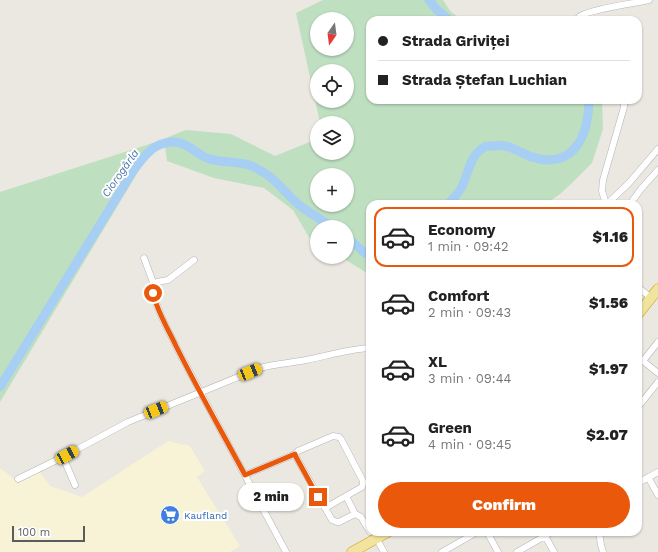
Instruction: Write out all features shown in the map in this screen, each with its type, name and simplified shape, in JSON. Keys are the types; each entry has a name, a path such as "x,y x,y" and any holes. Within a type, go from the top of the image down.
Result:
{"highway":[{"path":"642,316 658,290"},
{"path":"642,310 655,297"},
{"path":"352,552 373,536"},
{"path":"362,552 373,536"}],"street":[{"path":"580,16 623,4 649,0"},
{"path":"605,200 602,191 603,180 624,104"},
{"path":"610,200 629,183 658,149"},
{"path":"633,200 658,170"},
{"path":"144,258 154,284 153,293 180,354 286,552"},
{"path":"154,284 168,280 194,260"},
{"path":"642,289 655,297"},
{"path":"642,357 658,342"},
{"path":"18,479 120,426 260,368 366,348"},
{"path":"642,361 658,373"},
{"path":"642,402 658,382"},
{"path":"245,475 336,436 341,439 363,483 362,487 325,508"},
{"path":"295,454 332,520 339,522 356,514"},
{"path":"63,456 75,485"},
{"path":"642,481 658,472"},
{"path":"648,478 658,495"},
{"path":"346,496 356,514 361,517 366,525"},
{"path":"373,536 384,552"},
{"path":"442,552 470,536"},
{"path":"489,536 498,552"},
{"path":"518,552 545,536 554,552"},
{"path":"599,536 600,551"}],"shaded area":[{"path":"168,441 190,446 205,471 197,477 240,546 230,552 0,552 0,468 17,481 40,472 50,486 82,497"}],"green space":[{"path":"323,0 443,0 451,12 457,16 366,16 366,104 602,104 603,129 592,163 560,194 552,200 366,200 366,273 352,264 354,264 354,220 310,220 310,239 293,210 264,188 214,178 167,161 165,146 156,142 186,130 231,134 275,156 310,142 310,160 354,160 354,116 318,116 317,108 354,108 354,64 310,64 310,77 296,13"},
{"path":"156,142 0,402 0,192"}],"waterway":[{"name":"Ciorogârla","path":"429,0 444,16"},
{"name":"Ciorogârla","path":"452,200 463,185 475,156 485,147 498,145 513,148 532,157 545,160 558,159 569,154 581,140 588,117 589,104"},
{"name":"Ciorogârla","path":"0,387 133,171 152,149 165,143 174,142 183,144 212,160 249,165 265,173 299,205 322,220"},
{"name":"Ciorogârla","path":"354,243 366,253"}],"place":[{"name":"Kaufland","path":"170,515"}],"route":[{"path":"153,293 161,315 180,354 245,475 295,454 318,497"}]}
